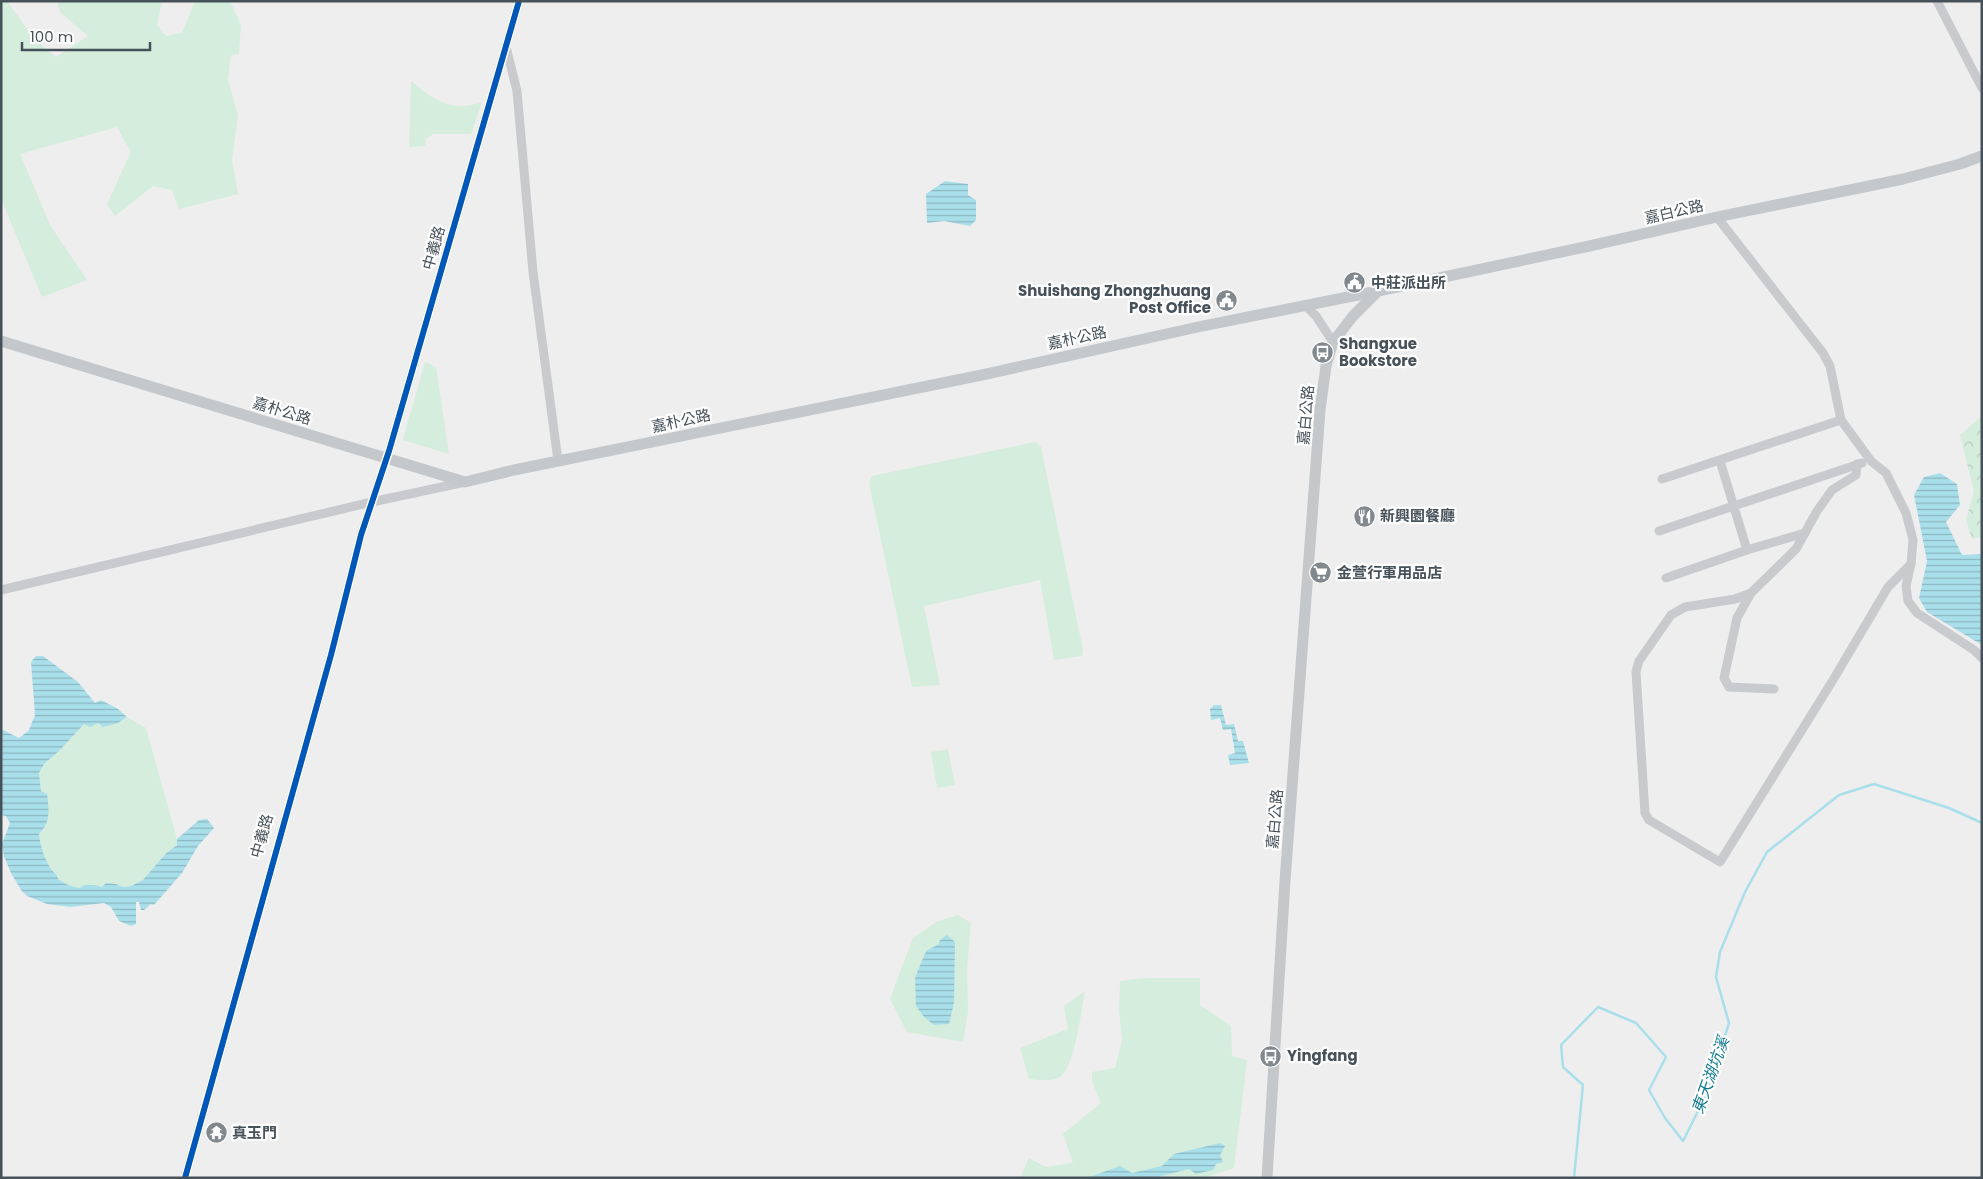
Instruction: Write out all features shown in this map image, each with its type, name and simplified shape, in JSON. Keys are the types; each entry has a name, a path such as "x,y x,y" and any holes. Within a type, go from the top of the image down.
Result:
{"main road":[{"name":"嘉白公路","path":"1267,1178 1320,410 1326,366 1333,342 1353,316 1378,291 1717,217 1903,179 1960,164 1982,156"},
{"name":"嘉朴公路","path":"1,341 465,482 558,460 982,375 1189,329 1378,291"}],"street":[{"name":"中義路","path":"185,1178 331,655 361,535 386,459 518,1"},
{"path":"1936,1 1982,88"},
{"path":"506,45 517,91 534,272 558,460"},
{"path":"1717,217 1823,353 1830,366 1841,420 1871,460 1886,472 1906,513 1913,540 1911,564 1906,586 1908,601 1917,614 1974,650 1982,658"},
{"path":"1306,306 1316,316 1333,342"},
{"path":"1662,479 1841,420"},
{"path":"1720,460 1747,550"},
{"path":"1659,531 1871,460"},
{"path":"1774,689 1729,687 1724,678 1737,618 1751,593 1796,549 1832,490 1856,475 1857,464"},
{"path":"1,590 372,502 465,482"},
{"path":"1666,578 1747,550 1805,533"},
{"path":"1751,593 1735,599 1684,607 1671,615 1639,661 1636,672 1645,813 1649,820 1720,862 1834,680 1888,587 1911,564"}],"green space":[{"path":"1,1 7,1 36,41 56,57 88,36 60,12 57,1 162,1 157,25 166,36 182,33 195,1 230,1 241,25 239,54 231,55 228,80 238,116 232,160 238,194 179,209 172,190 153,186 115,216 107,204 131,152 117,127 20,154 50,225 87,280 42,297 1,199"},
{"path":"411,81 435,98 452,105 471,105 482,102 471,134 433,134 426,139 425,146 409,147"},
{"path":"425,362 436,367 449,454 403,440"},
{"path":"1982,416 1982,537 1972,539 1966,520 1974,491 1960,435"},
{"path":"1035,442 1041,447 1083,650 1082,656 1054,660 1040,580 924,606 940,685 912,687 869,483 872,476"},
{"path":"127,717 146,728 177,839 177,845 165,853 144,880 131,886 122,887 116,884 102,887 85,885 79,888 68,885 58,879 47,862 41,844 39,834 45,829 39,773 44,764 84,724 118,723"},
{"path":"948,749 955,785 937,788 931,752"},
{"path":"958,915 971,923 967,968 968,1012 963,1042 907,1032 890,999 913,938 936,922"},
{"path":"1147,978 1200,978 1200,1005 1231,1026 1232,1056 1247,1060 1234,1168 1203,1178 1020,1178 1029,1158 1046,1167 1073,1163 1063,1134 1101,1103 1092,1081 1092,1072 1115,1068 1122,1040 1119,1010 1120,981"},
{"path":"1085,991 1070,1062 1065,1071 1060,1077 1052,1080 1029,1079 1020,1048 1068,1029 1064,1006"}],"water":[{"path":"945,181 968,184 968,195 976,200 976,220 970,226 944,221 927,223 926,194"},
{"path":"1940,473 1957,484 1960,505 1946,522 1962,555 1982,554 1982,645 1927,612 1919,598 1927,561 1914,495 1924,477"},
{"path":"36,656 43,656 78,682 95,703 101,700 118,709 127,717 118,723 103,727 98,723 90,727 84,724 44,764 39,773 41,791 47,794 49,810 46,825 39,834 42,850 47,862 58,879 68,885 79,888 85,885 102,887 106,883 123,887 131,886 143,880 166,853 177,845 177,839 199,820 207,819 214,828 198,846 182,873 154,905 151,904 144,910 141,910 139,902 136,902 136,924 131,926 119,921 111,907 104,903 70,907 47,904 27,896 11,873 4,856 2,844 10,823 6,816 1,815 1,729 19,738 29,730 35,715 31,662"},
{"path":"1214,705 1221,705 1226,725 1234,724 1238,741 1243,741 1249,763 1230,765 1228,755 1235,753 1231,729 1223,730 1220,718 1211,720 1210,709"},
{"path":"947,935 955,942 954,1003 949,1024 934,1025 924,1017 916,1006 915,978 926,951 939,944 940,940"},
{"path":"1220,1143 1225,1146 1220,1155 1223,1162 1216,1164 1213,1170 1196,1174 1189,1169 1153,1178 1087,1178 1120,1166 1132,1173 1162,1166 1174,1154"}],"waterway":[{"name":"東天湖坑溪","path":"1574,1178 1583,1085 1563,1067 1561,1045 1598,1007 1636,1023 1666,1057 1649,1090 1665,1118 1683,1141 1706,1095 1729,1023 1716,977 1720,952 1745,892 1767,852 1839,795 1874,784 1949,808 1982,823"}],"cycle path":[{"path":"185,1178 331,655 361,535 389,451 519,1"}],"place":[{"name":"中莊派出所","path":"1355,283"},
{"name":"Shuishang Zhongzhuang Post Office","path":"1227,300"},
{"name":"Shangxue Bookstore","path":"1323,353"},
{"name":"新興園餐廳","path":"1364,516"},
{"name":"金萱行軍用品店","path":"1321,573"},
{"name":"Yingfang","path":"1271,1056"},
{"name":"真玉門","path":"216,1133"}]}
